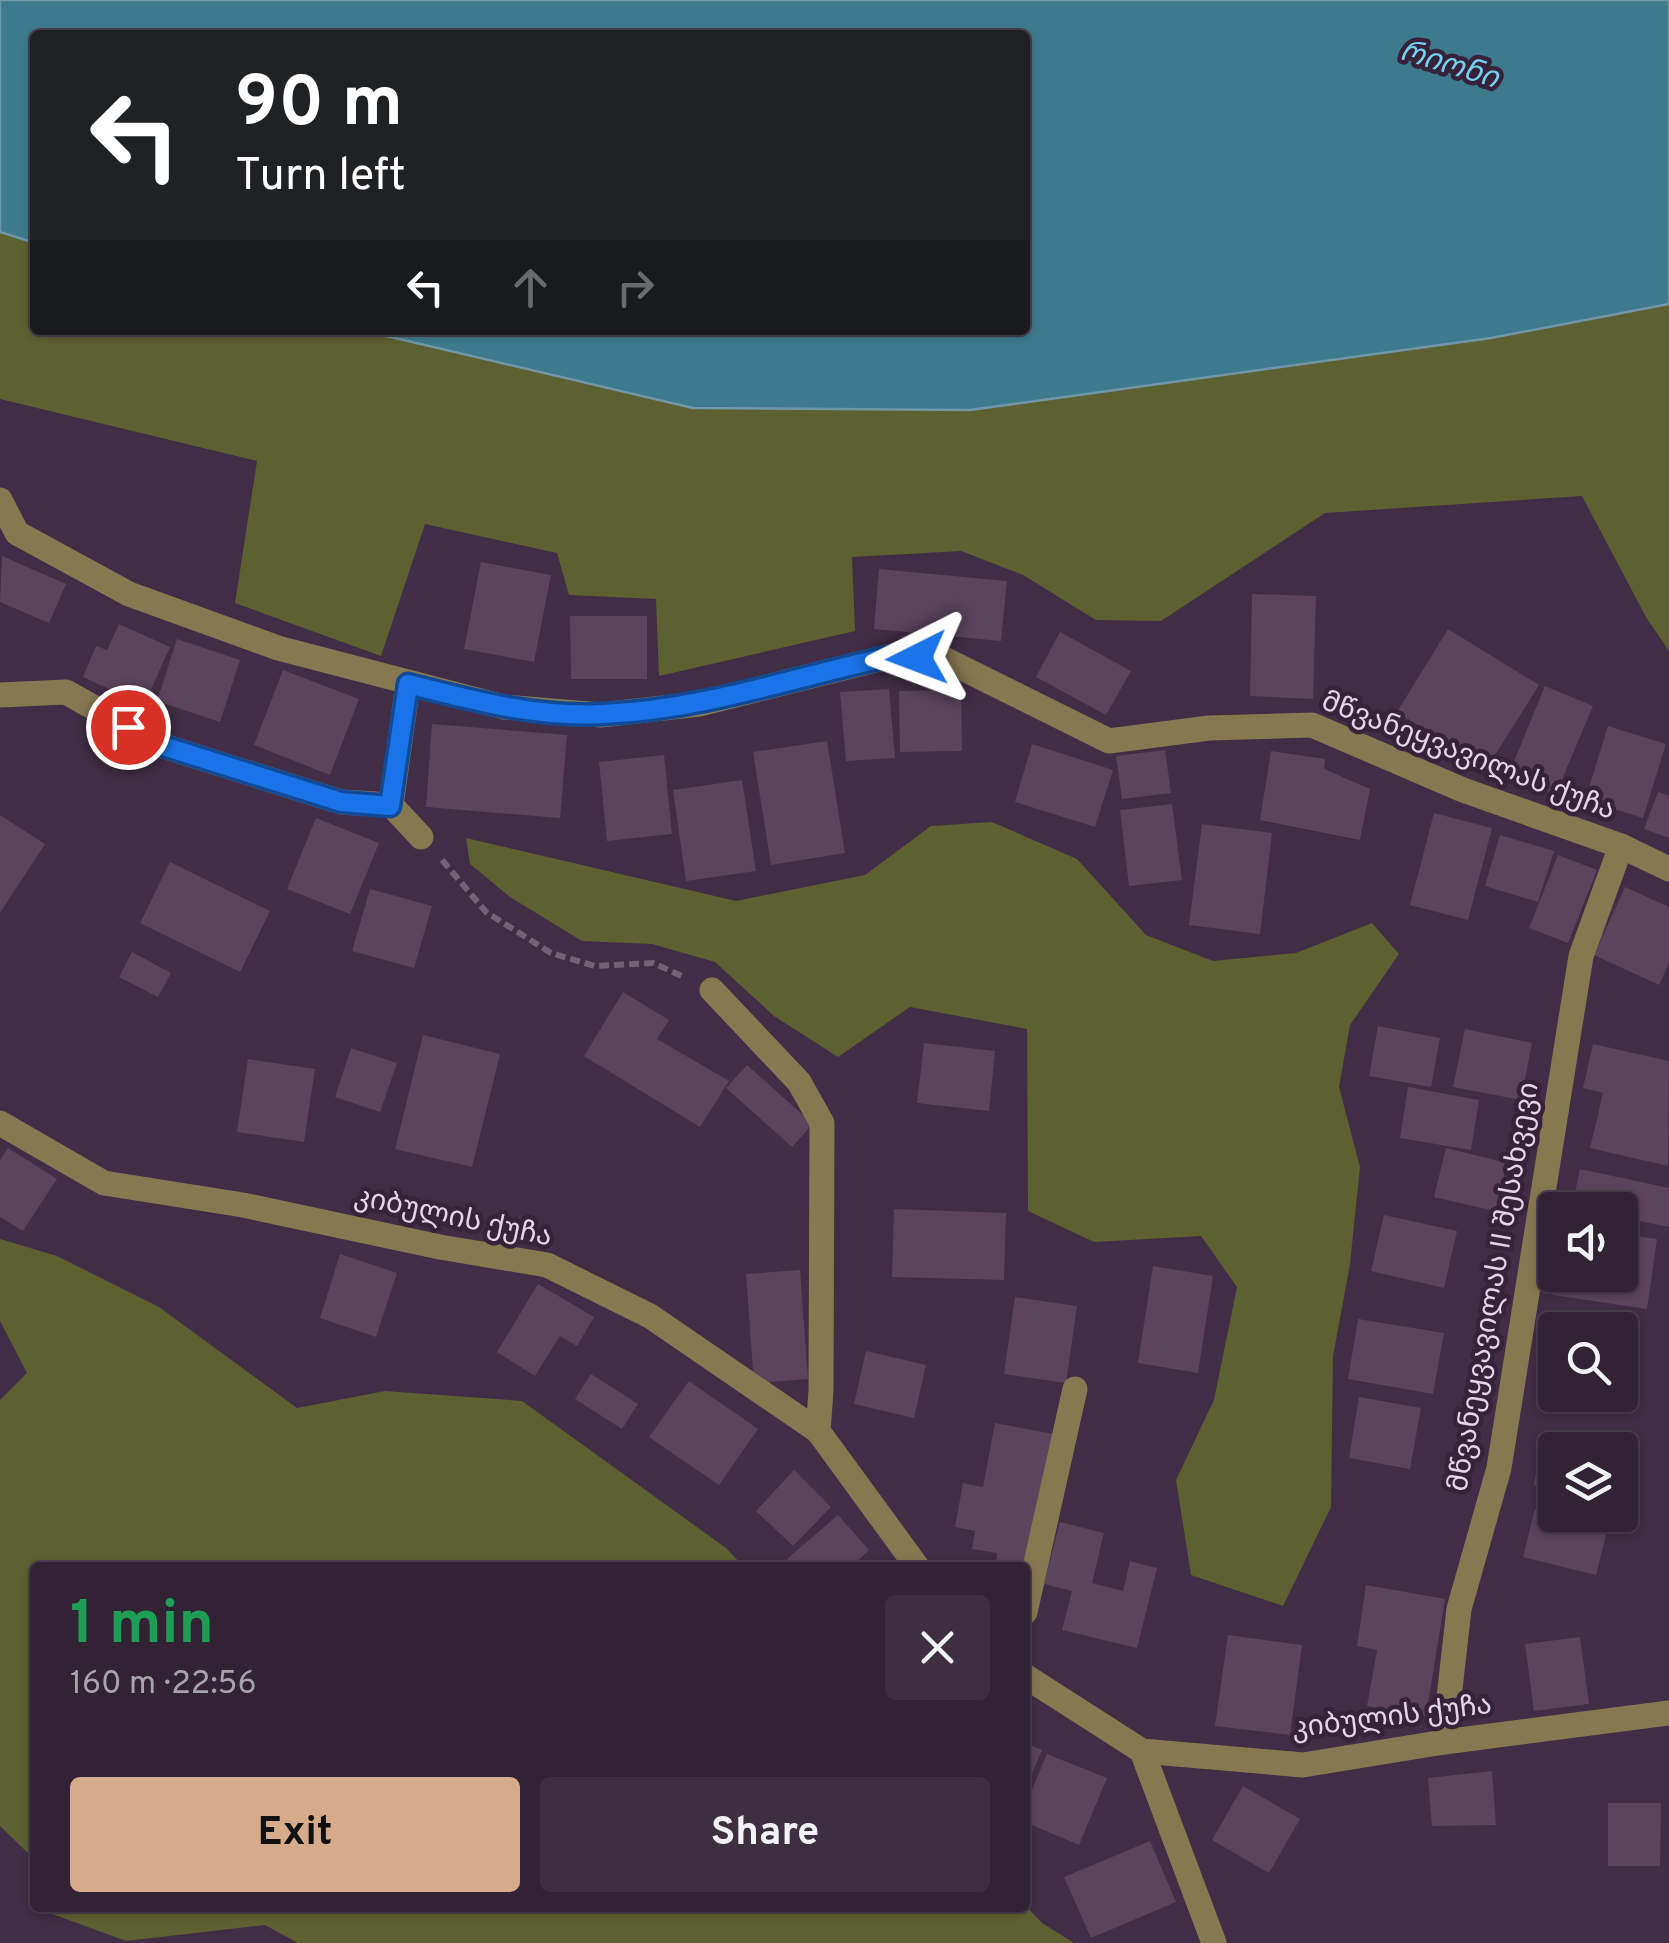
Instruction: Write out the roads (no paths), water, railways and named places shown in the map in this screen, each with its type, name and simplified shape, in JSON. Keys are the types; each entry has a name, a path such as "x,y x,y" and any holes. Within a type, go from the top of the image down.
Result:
{"street":[{"name":"მწვანეყვავილას ქუჩა","path":"0,500 17,533 129,594 278,648 504,708 601,715 700,704 887,657 946,660 1109,741 1209,728 1312,725 1463,790 1621,846 1669,870"},
{"path":"390,806 408,684"},
{"path":"0,695 66,692 160,745 341,802 390,806 421,837"},
{"name":"მწვანეყვავილას II შესახვევი","path":"1444,1742 1460,1609 1499,1468 1582,956 1621,846"},
{"path":"712,990 799,1082 822,1123 818,1431"},
{"name":"კიბულის ქუჩა","path":"0,1123 104,1183 243,1205 547,1266 650,1316 818,1431 914,1562"},
{"path":"1030,1590 1075,1389"},
{"name":"კიბულის ქუჩა","path":"1030,1679 1142,1751 1303,1765 1669,1713"},
{"path":"1142,1751 1214,1943"}],"water":[{"name":"რიონი","path":"0,0 1669,0 1669,304 1491,338 970,410 693,408 382,335 1030,335 1030,30 30,30 30,241 0,232"}]}
